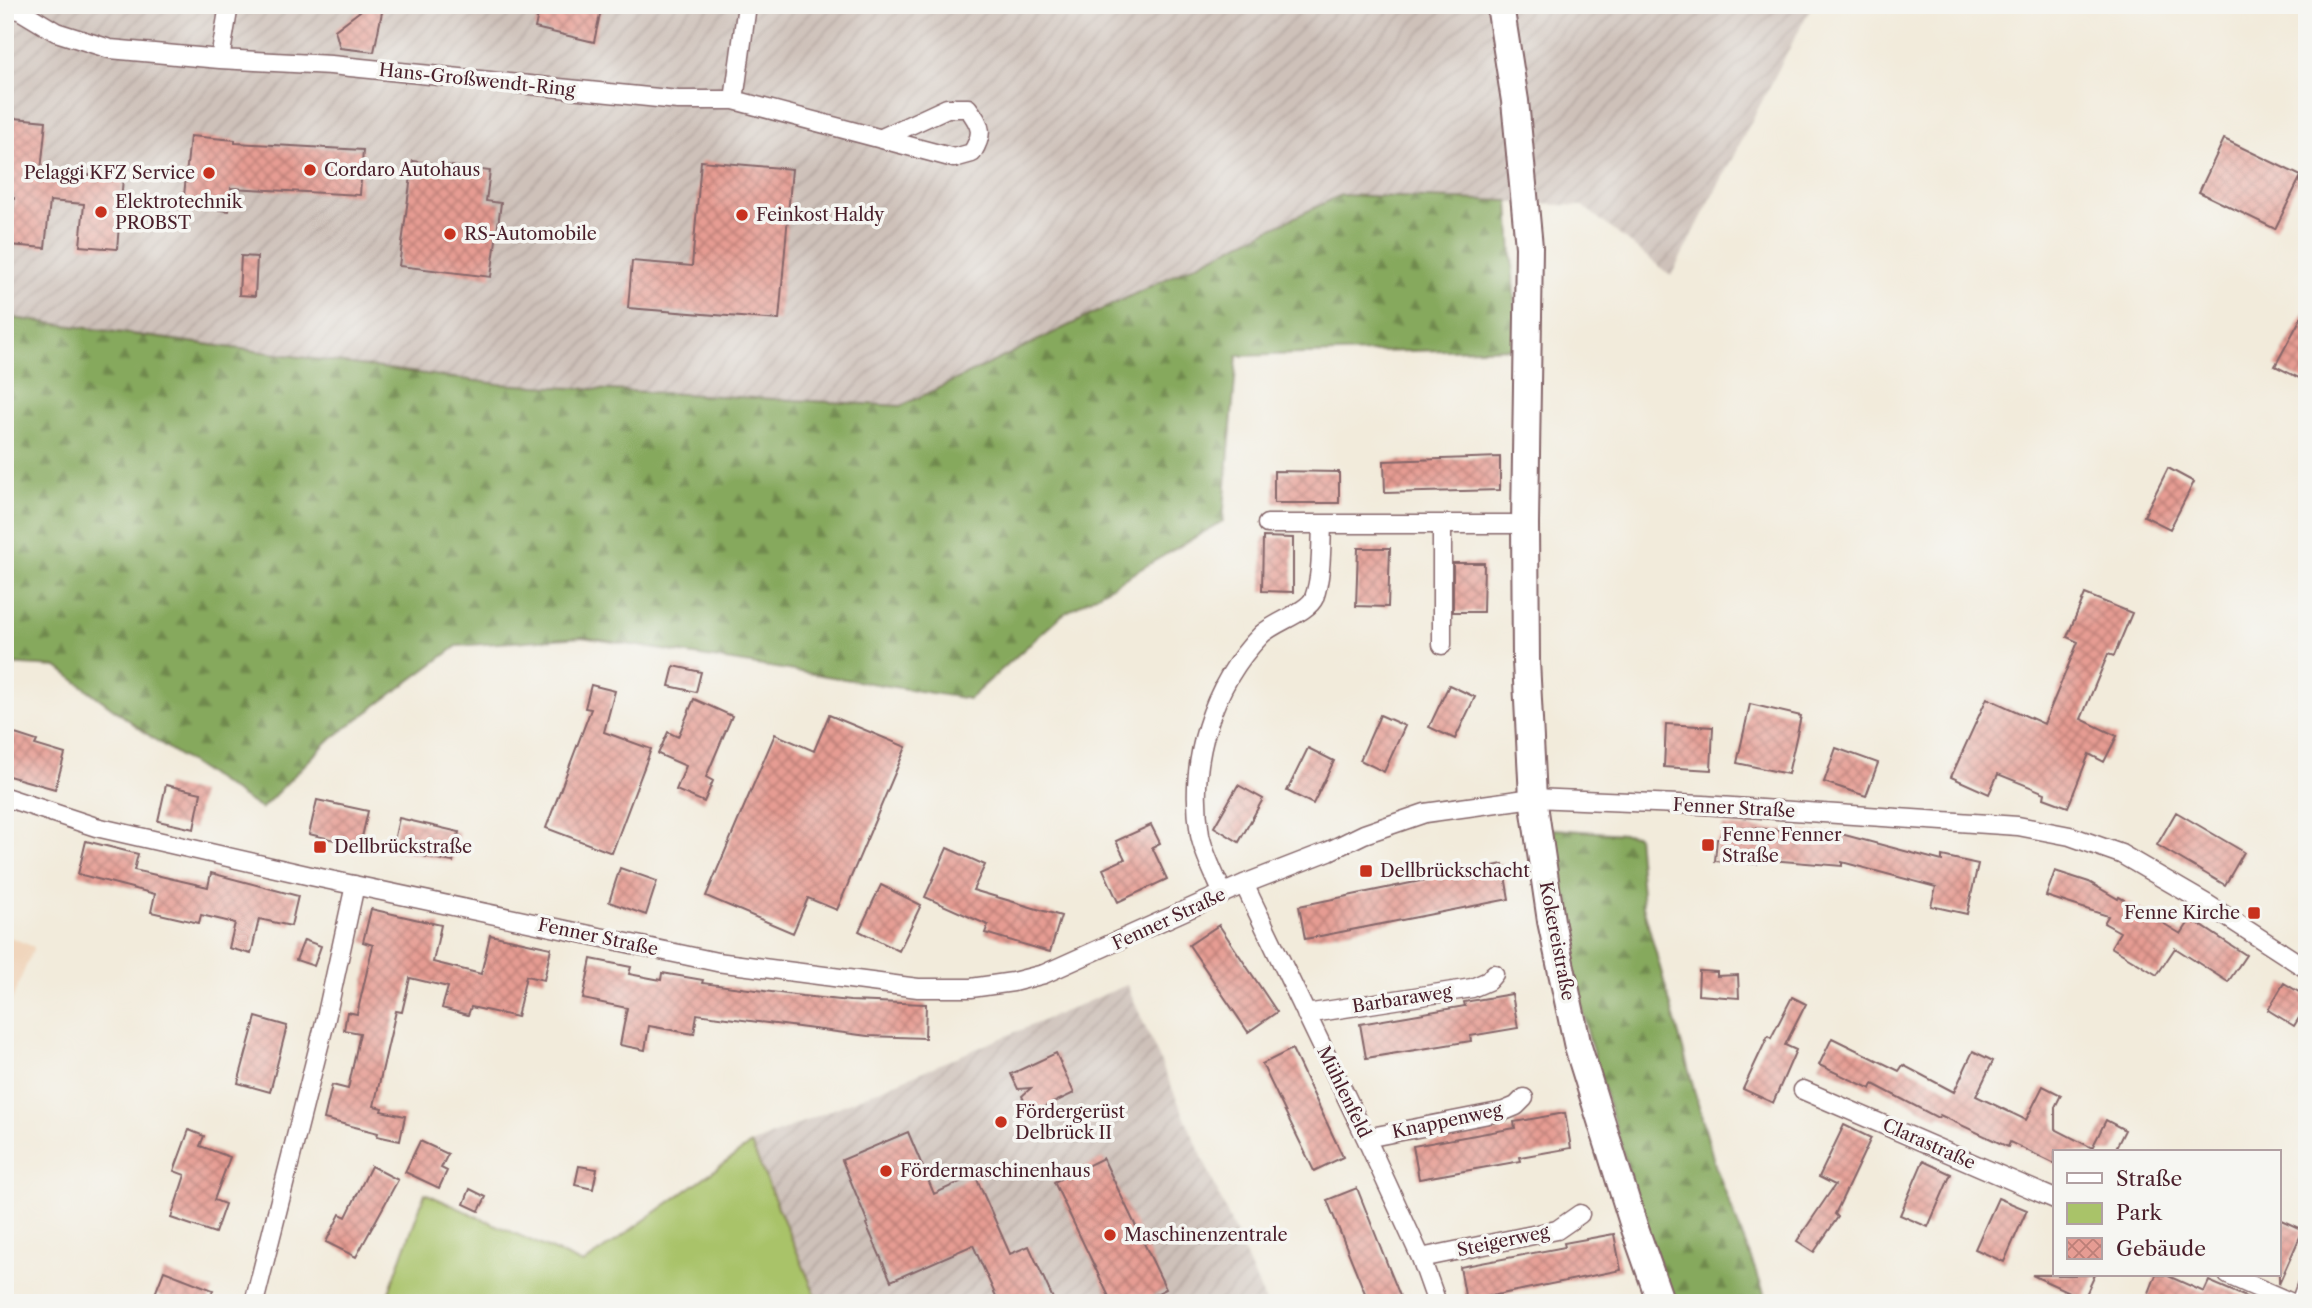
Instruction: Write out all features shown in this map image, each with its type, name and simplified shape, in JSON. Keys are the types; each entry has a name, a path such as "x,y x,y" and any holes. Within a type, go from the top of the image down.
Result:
{"main road":[{"name":"Kokereistraße","path":"1500,5 1515,101 1529,247 1526,661 1533,798 1551,921 1578,1047 1661,1303"}],"street":[{"name":"Hans-Großwendt-Ring","path":"11,5 56,32 110,48 220,59 331,65 678,100 734,100 954,158 972,153 981,138 979,122 968,108 947,108 882,138"},
{"path":"220,59 229,5"},
{"path":"734,100 747,5"},
{"path":"1267,524 1511,524"},
{"path":"1223,894 1200,837 1197,803 1199,755 1216,699 1244,653 1269,627 1313,600 1320,565 1322,524"},
{"path":"1442,524 1442,645"},
{"name":"Fenner Straße","path":"5,797 96,827 717,962 907,987 947,989 1013,982 1044,974 1244,884 1329,851 1364,834 1425,813 1533,798 2018,826 2070,836 2121,854 2207,904 2307,969"},
{"name":"Mühlenfeld","path":"1244,884 1366,1138 1421,1258 1437,1303"},
{"path":"254,1303 326,1018 355,885"},
{"name":"Barbaraweg","path":"1306,1014 1472,988 1488,981 1494,974"},
{"name":"Clarastraße","path":"1803,1090 2053,1198"},
{"name":"Knappenweg","path":"1366,1138 1504,1111 1516,1106 1524,1098"},
{"name":"Steigerweg","path":"1421,1258 1557,1230 1580,1214"},
{"path":"2230,1276 2292,1303"},
{"path":"2300,1303 2307,1284"}],"shaded area":[{"path":"5,5 1812,5 1671,276 1583,206 1341,195 901,406 499,384 5,317"},
{"path":"5,935 34,947 5,1016"},
{"path":"1127,985 1266,1303 819,1303 751,1144"}],"green space":[{"path":"1341,195 1509,201 1517,348 1237,356 1223,521 1062,615 969,699 582,637 457,646 328,741 261,809 154,739 57,667 5,664 5,317 499,384 901,406"},
{"path":"1553,829 1637,835 1643,906 1715,1165 1768,1303 1674,1303 1643,1220 1590,1042 1561,916"},
{"path":"751,1144 819,1303 385,1303 425,1193 583,1264"}],"building":[{"path":"368,5 383,7 374,52 340,48 335,30"},
{"path":"540,5 602,5 594,42 535,28"},
{"path":"14,118 46,121 41,171 123,178 117,249 80,246 84,204 50,201 45,248 10,245 14,198 6,197"},
{"path":"190,136 235,140 235,143 363,150 360,195 231,188 229,211 183,206"},
{"path":"2224,139 2301,176 2275,229 2199,192"},
{"name":"RS-Automobile","path":"413,161 490,171 486,201 501,203 491,277 399,266"},
{"name":"Feinkost Haldy","path":"701,161 792,169 779,320 628,308 632,261 692,266"},
{"path":"241,256 257,257 255,296 239,295"},
{"path":"2307,307 2307,382 2275,366"},
{"path":"1500,457 1500,490 1385,493 1384,461"},
{"path":"2168,468 2194,482 2170,529 2144,516"},
{"path":"1274,471 1339,472 1339,503 1274,503"},
{"path":"1263,537 1293,538 1293,592 1262,591"},
{"path":"1358,548 1390,548 1388,607 1356,606"},
{"path":"1453,563 1484,563 1483,612 1453,612"},
{"path":"2085,594 2132,613 2114,656 2108,654 2081,719 2117,736 2104,762 2089,754 2068,807 2044,798 2045,793 1998,774 1989,794 1951,777 1987,698 2044,724 2078,642 2067,637"},
{"path":"674,666 701,672 696,692 669,686"},
{"path":"591,685 615,691 604,732 651,749 612,853 546,828 591,709 585,708"},
{"path":"1449,685 1475,697 1455,739 1429,727"},
{"path":"694,699 732,716 706,777 713,781 704,802 676,790 686,766 658,754 668,732 678,737"},
{"path":"1750,704 1801,716 1788,774 1737,763"},
{"path":"829,715 906,747 837,910 808,898 793,933 706,896 775,734 814,751"},
{"path":"1380,715 1405,726 1384,772 1360,760"},
{"path":"1666,724 1713,727 1711,770 1664,767"},
{"path":"12,733 37,741 35,745 65,754 55,789 5,775 5,756"},
{"path":"1308,748 1334,761 1313,804 1287,791"},
{"path":"1836,748 1878,763 1866,796 1824,782"},
{"path":"166,785 201,793 194,829 158,821"},
{"path":"1238,785 1263,799 1239,842 1214,827"},
{"path":"317,800 368,811 360,846 309,834"},
{"path":"2176,812 2244,852 2225,885 2157,845"},
{"path":"399,818 459,832 453,862 392,850"},
{"path":"1151,825 1160,843 1152,847 1167,879 1118,902 1103,869 1125,859 1116,841"},
{"path":"1723,826 1841,834 1942,861 1942,856 1978,864 1967,914 1931,906 1936,887 1842,862 1842,866 1757,859 1757,864 1715,861 1717,839 1720,839"},
{"path":"86,841 138,854 134,870 208,887 211,873 298,896 291,926 259,919 251,954 229,948 235,923 201,915 199,923 151,912 155,894 78,874"},
{"path":"947,848 985,865 973,890 1061,916 1050,952 985,933 988,925 925,897"},
{"path":"1503,864 1509,899 1305,939 1299,906"},
{"path":"620,868 657,881 646,915 609,902"},
{"path":"2055,871 2089,882 2118,899 2119,897 2181,934 2191,919 2246,955 2228,982 2175,948 2157,975 2111,947 2120,932 2104,923 2108,916 2046,896"},
{"path":"881,885 921,905 899,951 859,931"},
{"path":"371,909 441,925 433,962 481,974 490,935 551,948 544,980 526,976 517,1017 471,1007 468,1015 442,1008 448,987 410,978 402,1012 396,1011 374,1106 382,1108 381,1111 405,1116 400,1141 324,1119 332,1085 348,1089 360,1033 344,1030 347,1012 357,1014 373,945 363,942"},
{"path":"1219,925 1277,1012 1248,1032 1189,945"},
{"path":"304,940 321,946 314,966 296,960"},
{"path":"591,959 631,967 629,974 661,980 662,973 703,980 702,983 802,996 926,1004 925,1038 868,1036 697,1014 694,1034 649,1026 645,1050 620,1045 627,1008 583,999"},
{"path":"1699,971 1717,972 1717,976 1738,975 1739,998 1698,995"},
{"path":"2284,983 2307,997 2307,1005 2294,1026 2268,1010"},
{"path":"1512,994 1518,1028 1470,1036 1471,1041 1366,1058 1360,1024 1465,1006 1464,1002"},
{"path":"1792,997 1806,1004 1785,1045 1796,1050 1773,1103 1743,1089 1768,1036 1771,1038"},
{"path":"256,1017 287,1026 270,1092 238,1083"},
{"path":"1832,1038 1899,1071 1903,1065 1954,1092 1973,1051 1993,1061 1976,1096 2026,1120 2043,1086 2061,1095 2055,1107 2055,1129 2092,1148 2106,1120 2125,1130 2115,1150 2053,1150 2053,1163 2010,1142 2008,1147 1940,1115 1938,1118 1873,1084 1871,1089 1819,1065"},
{"path":"1292,1049 1343,1157 1314,1171 1262,1064"},
{"path":"1056,1053 1074,1093 1030,1114 1022,1096 1031,1088 1018,1089 1011,1074"},
{"path":"1565,1113 1571,1148 1520,1157 1521,1161 1419,1179 1413,1146 1515,1128 1514,1122"},
{"path":"1844,1125 1871,1138 1835,1214 1838,1217 1814,1252 1797,1241 1835,1185 1819,1177"},
{"path":"189,1130 204,1136 200,1146 230,1157 214,1200 225,1204 215,1233 171,1218 185,1175 174,1171"},
{"path":"908,1132 934,1194 975,1175 1010,1254 1029,1246 1055,1303 999,1303 973,1245 891,1281 842,1160"},
{"path":"420,1141 448,1154 441,1168 447,1171 439,1188 405,1172"},
{"name":"Maschinenzentrale","path":"1103,1158 1166,1289 1138,1303 1112,1303 1054,1182"},
{"path":"1923,1161 1951,1174 1928,1227 1900,1215"},
{"path":"371,1166 398,1180 356,1257 326,1242 340,1214 346,1217"},
{"path":"579,1166 597,1169 593,1189 575,1185"},
{"path":"1357,1188 1400,1296 1384,1303 1369,1303 1327,1200"},
{"path":"470,1189 486,1197 479,1211 464,1204"},
{"path":"1998,1198 2027,1210 2004,1262 1975,1249"},
{"path":"2280,1219 2303,1230 2279,1284 2280,1276"},
{"path":"1614,1234 1621,1270 1466,1301 1460,1267 1565,1247 1564,1243"},
{"path":"164,1271 213,1290 208,1303 177,1303 155,1294"},
{"path":"2032,1275 2095,1276 2084,1299"},
{"path":"2156,1276 2168,1276 2204,1292 2209,1281 2260,1303 2145,1303"}],"place":[{"name":"Cordaro Autohaus","path":"310,170"},
{"name":"Pelaggi KFZ Service","path":"209,173"},
{"name":"Elektrotechnik PROBST","path":"101,212"},
{"name":"Feinkost Haldy","path":"742,215"},
{"name":"RS-Automobile","path":"450,234"},
{"name":"Fenne Fenner Straße","path":"1708,845"},
{"name":"Dellbrückstraße","path":"320,847"},
{"name":"Dellbrückschacht","path":"1366,871"},
{"name":"Fenne Kirche","path":"2254,913"},
{"name":"Fördergerüst Delbrück II","path":"1001,1122"},
{"name":"Fördermaschinenhaus","path":"886,1171"},
{"name":"Maschinenzentrale","path":"1110,1235"}]}
